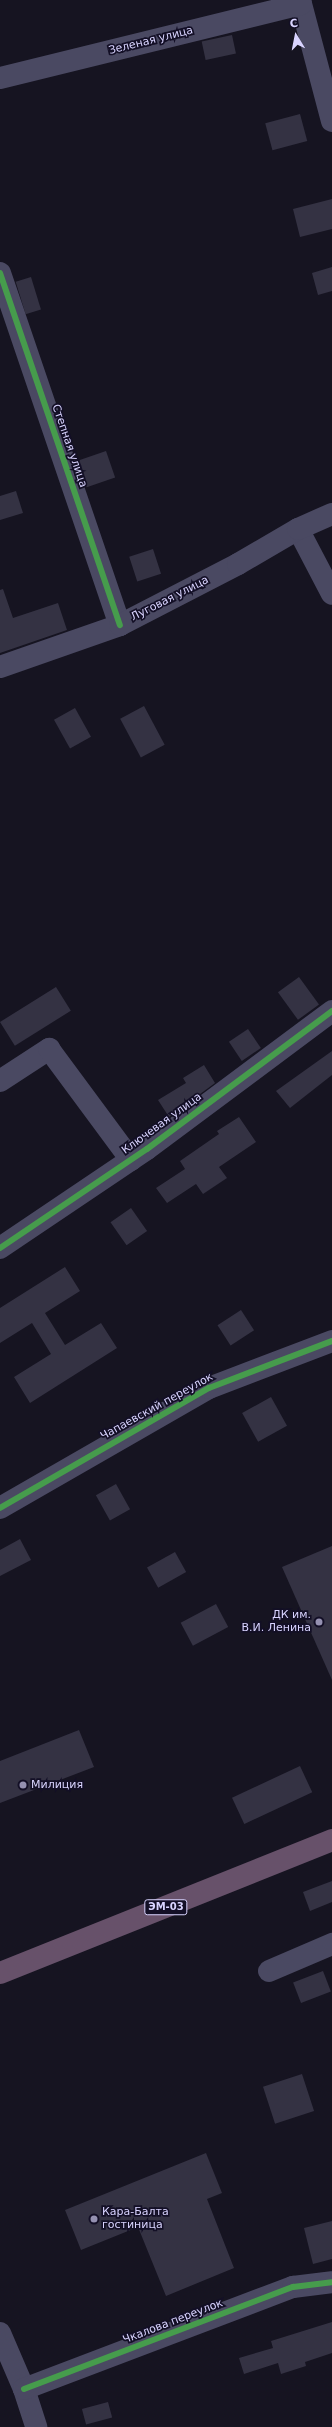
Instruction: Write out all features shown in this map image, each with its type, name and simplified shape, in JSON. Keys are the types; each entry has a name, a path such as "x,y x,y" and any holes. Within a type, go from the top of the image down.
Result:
{"highway":[{"name":"ЭМ-03","path":"0,1974 332,1840"}],"street":[{"name":"Зеленая улица","path":"0,78 301,2"},
{"path":"301,2 332,121"},
{"name":"Степная улица","path":"0,273 120,625"},
{"name":"Луговая улица","path":"0,667 120,625 238,564 298,529 332,514"},
{"path":"298,529 332,594"},
{"name":"Ключевая улица","path":"0,1248 131,1160 332,1011"},
{"path":"0,1081 49,1049 131,1160"},
{"name":"Чапаевский переулок","path":"0,1508 209,1388 332,1341"},
{"path":"269,1971 332,1944"},
{"name":"Чкалова переулок","path":"24,2389 293,2287 332,2282"},
{"path":"0,2333 24,2389 36,2427"}],"building":[{"path":"232,35 236,54 206,60 202,41"},
{"path":"300,114 307,141 272,150 265,123"},
{"path":"332,199 332,229 300,237 293,209"},
{"path":"332,267 332,291 318,295 312,273"},
{"path":"31,277 41,310 26,314 16,282"},
{"path":"106,451 115,477 87,487 78,461"},
{"path":"16,491 23,513 0,520 0,496"},
{"path":"153,549 161,574 137,581 129,557"},
{"path":"3,589 13,618 58,603 67,630 0,653 0,590"},
{"path":"144,706 165,745 141,758 120,719"},
{"path":"75,708 91,737 70,748 54,720"},
{"path":"299,977 319,1005 298,1020 278,992"},
{"path":"56,987 71,1011 15,1046 0,1022"},
{"path":"248,1029 261,1048 242,1061 229,1042"},
{"path":"332,1051 332,1075 290,1108 276,1091"},
{"path":"204,1065 215,1083 169,1117 158,1100 186,1083 183,1078"},
{"path":"239,1117 256,1142 219,1167 227,1178 203,1194 196,1184 167,1203 156,1188 185,1169 180,1161 219,1134 217,1131"},
{"path":"131,1208 147,1231 127,1245 111,1222"},
{"path":"65,1267 80,1291 45,1313 65,1345 101,1323 117,1348 30,1403 14,1377 51,1354 32,1323 0,1343 0,1308"},
{"path":"241,1310 254,1330 231,1345 218,1325"},
{"path":"271,1397 287,1426 258,1442 242,1413"},
{"path":"116,1484 130,1509 110,1521 96,1495"},
{"path":"20,1539 31,1560 0,1576 0,1550"},
{"name":"ДК им. В.И. Ленина","path":"332,1546 332,1680 282,1567"},
{"path":"175,1552 186,1572 158,1588 147,1568"},
{"path":"216,1604 228,1627 193,1646 181,1623"},
{"name":"Милиция","path":"79,1730 94,1767 0,1803 0,1761"},
{"path":"300,1766 312,1792 244,1824 232,1798"},
{"path":"332,1881 332,1902 310,1911 303,1892"},
{"path":"323,1971 331,1992 301,2003 293,1982"},
{"path":"302,2074 314,2111 275,2124 263,2087"},
{"path":"206,2153 222,2193 207,2199 234,2268 166,2296 138,2227 81,2250 65,2210"},
{"path":"332,2221 332,2259 313,2264 304,2228"},
{"path":"332,2322 332,2353 305,2362 306,2366 281,2374 278,2363 244,2374 239,2358 273,2348 271,2341"},
{"path":"108,2402 112,2417 86,2424 82,2409"}],"cycle path":[{"path":"0,273 120,625"},
{"path":"0,1248 147,1149 332,1011"},
{"path":"0,1508 209,1388 332,1341"},
{"path":"24,2389 293,2287 332,2282"}],"place":[{"name":"ДК им. В.И. Ленина","path":"319,1622"},
{"name":"Милиция","path":"23,1785"},
{"name":"Кара-Балта гостиница","path":"94,2219"}]}
